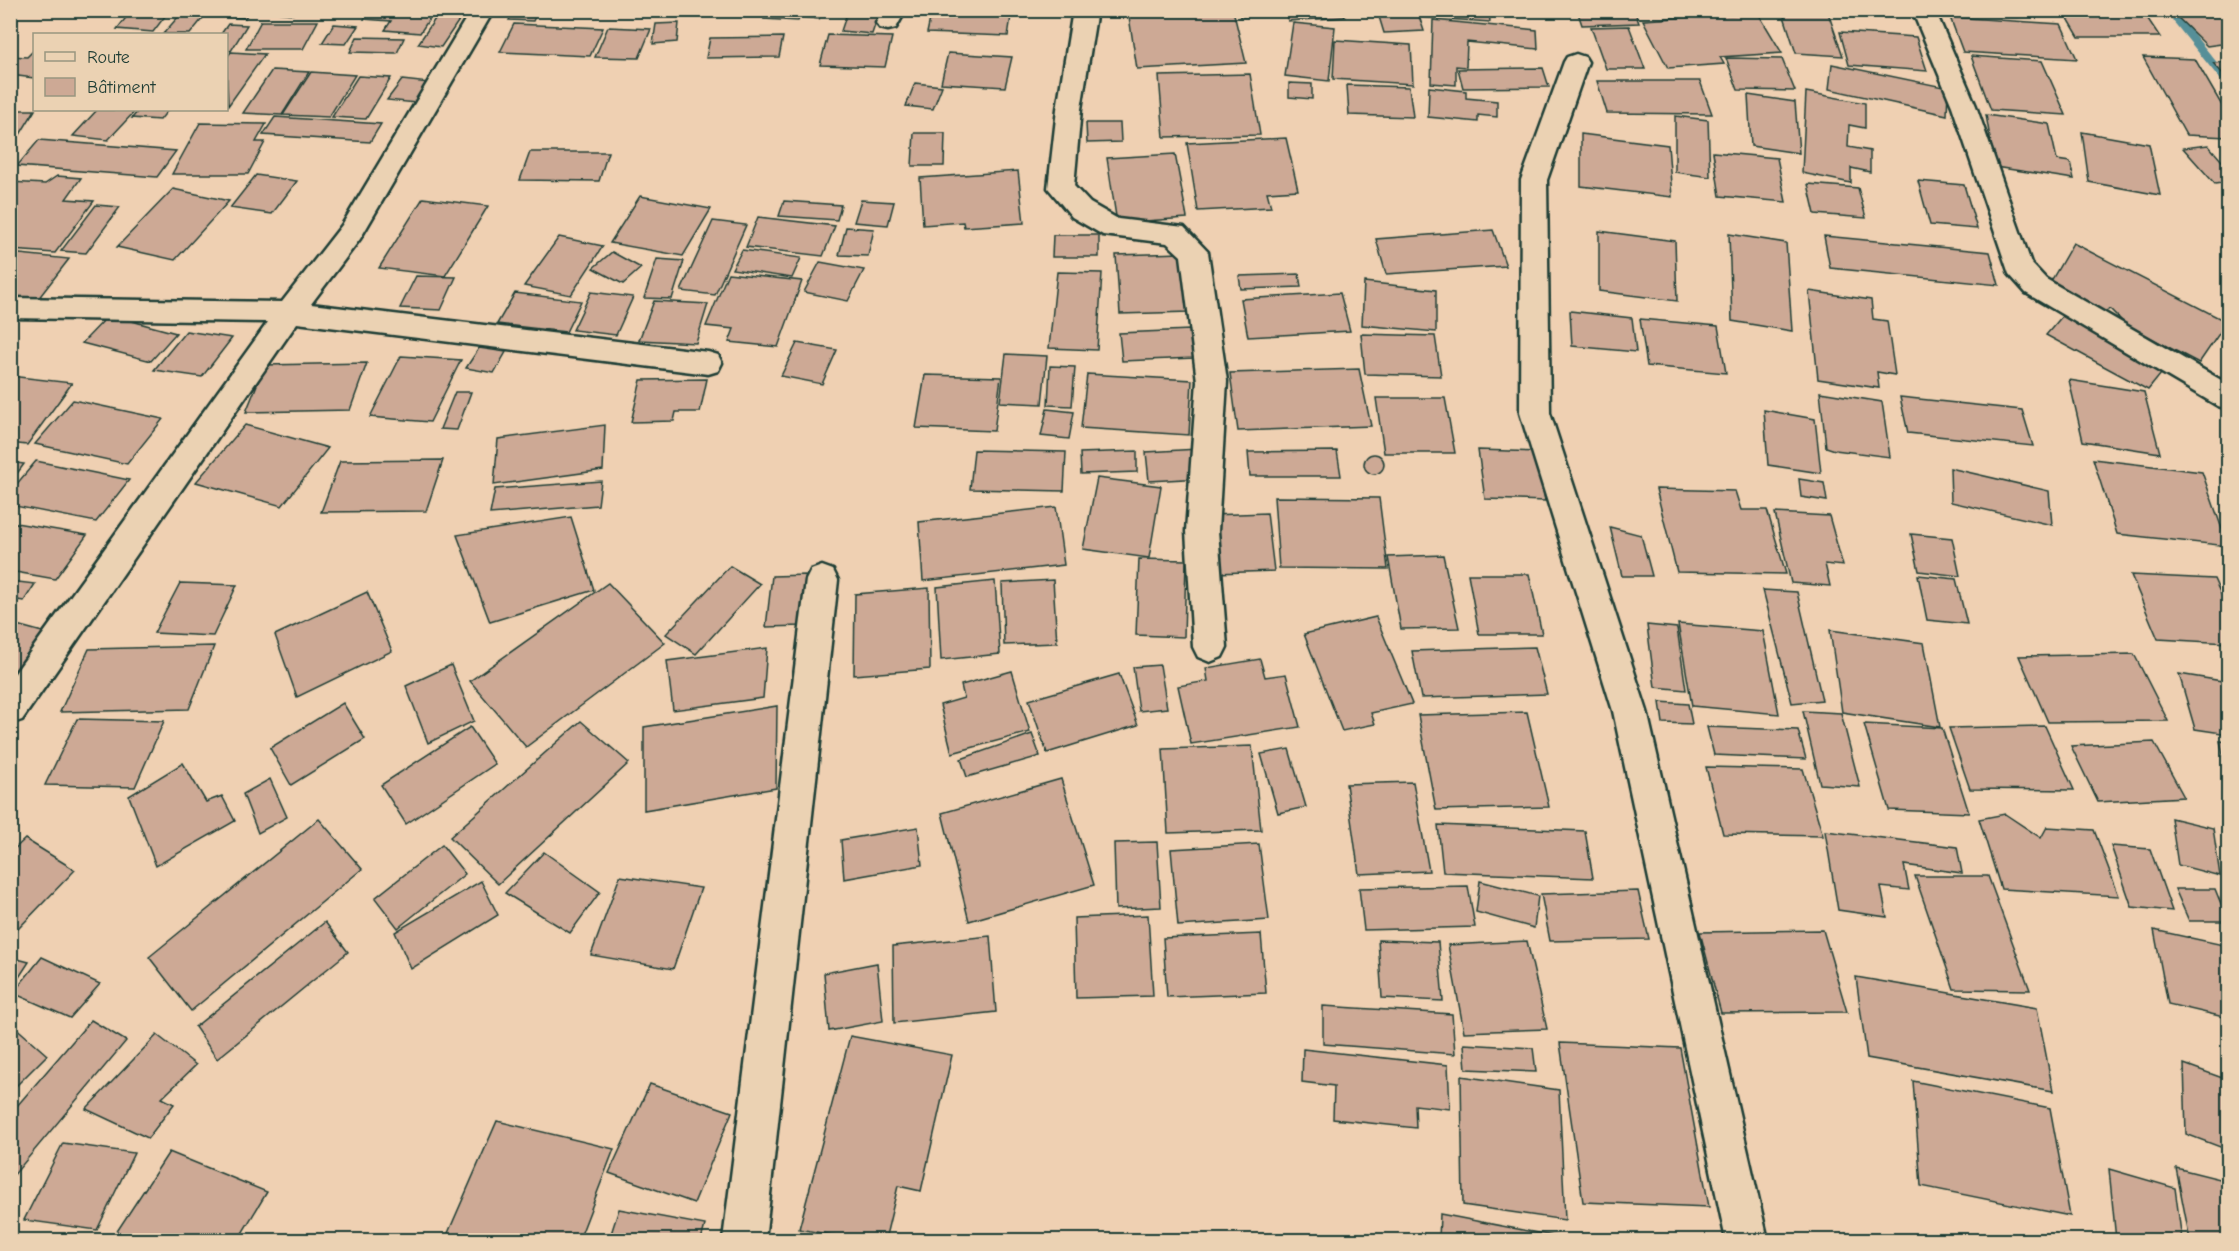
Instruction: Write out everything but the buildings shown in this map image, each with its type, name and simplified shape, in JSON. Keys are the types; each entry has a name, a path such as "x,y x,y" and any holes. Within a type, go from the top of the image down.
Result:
{"street":[{"path":"10,709 290,312 351,232 483,10"},
{"path":"1085,10 1061,188 1081,210 1112,228 1174,234 1194,252 1212,381 1202,531 1210,647"},
{"path":"1923,10 1964,106 2019,267 2036,286 2229,398"},
{"path":"1576,62 1534,180 1535,413 1630,711 1747,1240"},
{"path":"10,308 290,312 708,363"},
{"path":"744,1240 822,580"}],"waterway":[{"path":"2168,10 2228,82"}]}
